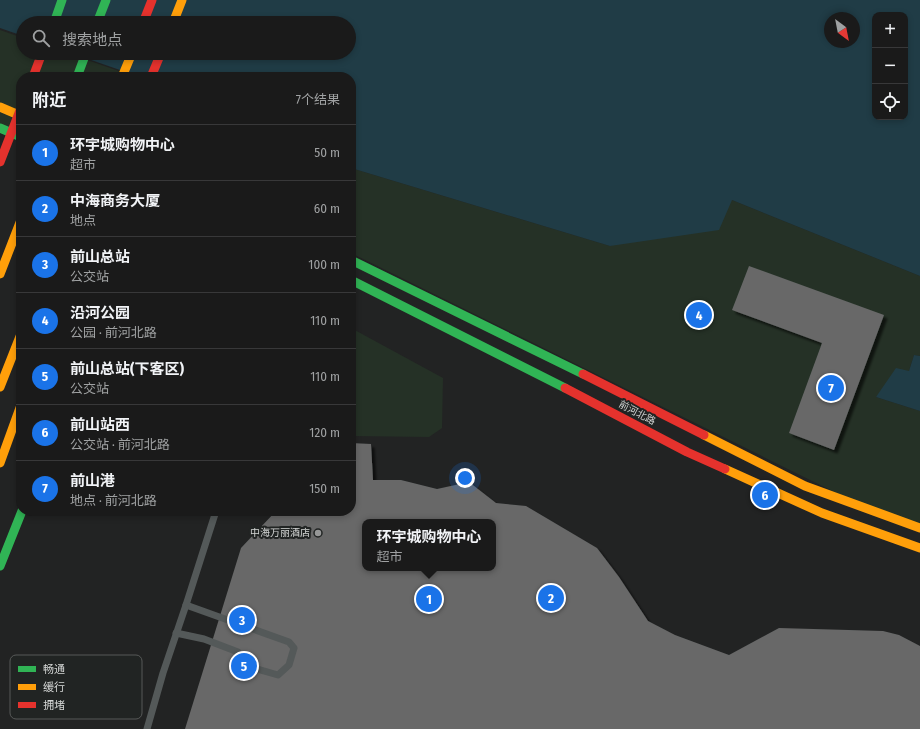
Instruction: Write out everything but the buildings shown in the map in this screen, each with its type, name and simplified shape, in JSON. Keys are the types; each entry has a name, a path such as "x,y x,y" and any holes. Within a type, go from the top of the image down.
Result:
{"main road":[{"path":"56,16 62,0"},
{"path":"100,16 106,0"},
{"path":"146,16 152,0"},
{"path":"176,16 182,0"},
{"path":"35,72 39,60"},
{"path":"78,72 83,60"},
{"path":"124,72 129,60"},
{"path":"153,72 158,60"},
{"path":"0,107 16,114"},
{"path":"0,162 16,121"},
{"path":"0,128 16,135"},
{"path":"0,274 16,233"},
{"name":"前河北路","path":"356,262 530,347 805,486 920,528"},
{"name":"前河北路","path":"356,283 688,452 822,513 920,548"},
{"path":"0,387 16,347"},
{"path":"0,463 16,417"},
{"path":"0,566 20,516"}],"lane":[{"path":"147,729 176,633 214,516"},
{"path":"176,633 204,640 238,652 240,662 247,666 278,675 290,665 294,648 289,642 186,605"}],"green space":[{"path":"0,30 16,36 16,60 87,60 122,72 16,72 16,132 0,127"},
{"path":"356,170 610,246 732,200 920,276 920,356 914,355 909,371 876,397 920,411 920,524 871,510 356,255"},
{"path":"356,331 443,378 442,428 429,437 356,436"}],"water":[{"path":"0,0 920,0 920,276 732,200 719,230 610,246 356,170 356,72 126,72 91,60 356,60 356,16 16,16 16,34 0,28"},
{"path":"914,355 920,356 920,411 876,397 896,368 909,371"}],"traffic: fast":[{"path":"56,16 62,0"},
{"path":"100,16 106,0"},
{"path":"79,72 83,60"},
{"path":"0,128 16,135"},
{"path":"356,262 583,374"},
{"path":"356,283 565,388"},
{"path":"0,566 20,516"}],"traffic: slow":[{"path":"176,16 182,0"},
{"path":"124,72 129,60"},
{"path":"0,107 16,114"},
{"path":"0,274 16,233"},
{"path":"0,387 16,347"},
{"path":"0,463 16,419"},
{"path":"704,435 805,486 920,528"},
{"path":"725,469 822,513 920,548"}],"traffic: jam":[{"path":"146,16 152,0"},
{"path":"35,72 39,60"},
{"path":"153,72 158,60"},
{"path":"0,162 16,121"},
{"path":"583,374 704,435"},
{"path":"565,388 687,452 725,469"}],"place":[{"name":"沿河公园","path":"699,315"},
{"name":"前山港","path":"831,388"},
{"name":"前山站西","path":"765,495"},
{"name":"中海万丽酒店","path":"318,533"},
{"name":"中海商务大厦","path":"551,598"},
{"name":"环宇城购物中心","path":"429,599"},
{"name":"前山总站","path":"242,620"},
{"name":"前山总站(下客区)","path":"244,666"}]}
